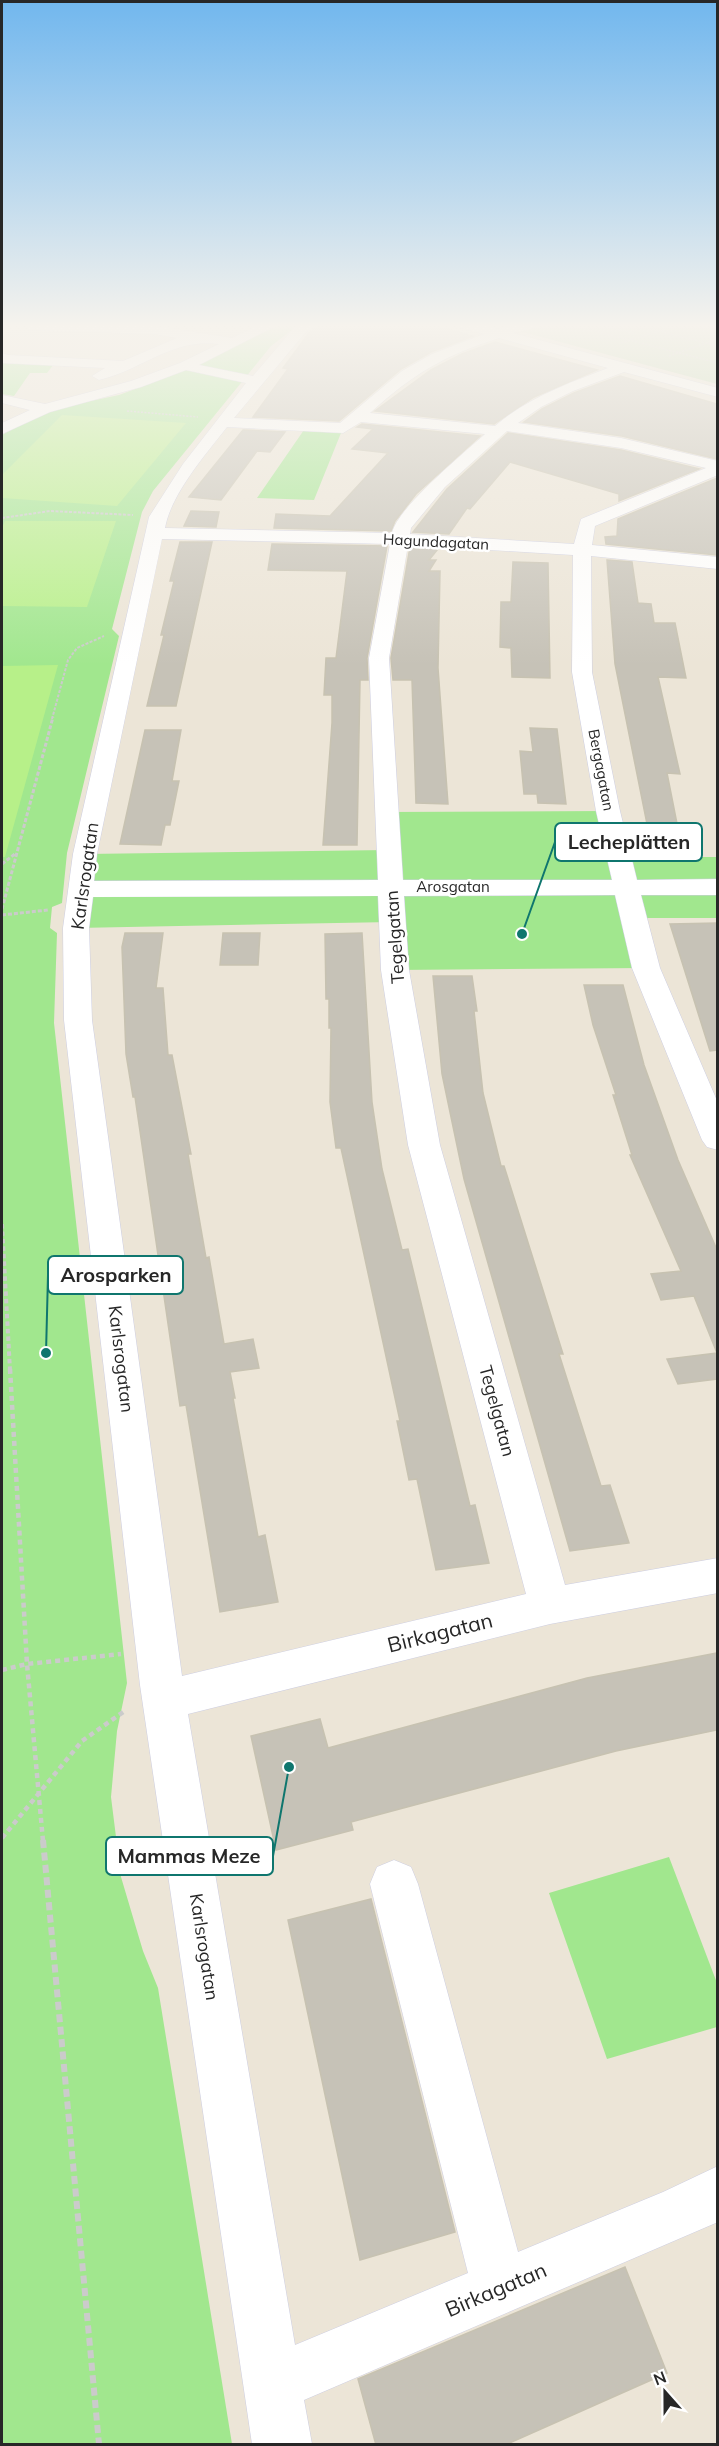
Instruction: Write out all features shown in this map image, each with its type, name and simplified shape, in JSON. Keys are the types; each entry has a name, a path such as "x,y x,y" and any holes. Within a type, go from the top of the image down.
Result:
{"street":[{"name":"Karlsrogatan","path":"213,437 171,493 156,525 85,854 76,928 78,1020 163,1692 282,2445"},
{"name":"Tegelgatan","path":"491,437 439,483 402,527 379,658 395,970 424,1144 550,1606"},
{"path":"570,437 621,443 717,468"},
{"name":"Bergagatan","path":"717,468 587,524 582,550 582,672 625,888 646,968 717,1140"},
{"name":"Hagundagatan","path":"156,525 582,550 717,563"},
{"name":"Arosgatan","path":"79,898 391,888 717,887"},
{"name":"Birkagatan","path":"163,1692 550,1606 717,1575"},
{"path":"394,1884 500,2288"},
{"name":"Birkagatan","path":"272,2384 717,2193"}],"path":[{"path":"2,518 23,513 60,510 156,525"},
{"path":"2,909 68,660 76,648 106,635 132,630"},
{"path":"2,864 17,852"},
{"path":"2,915 79,898"},
{"path":"2,1224 27,1664 99,2445"},
{"path":"2,1670 27,1664 157,1649"},
{"path":"2,1838 82,1742 163,1692"}],"green space":[{"path":"2,437 197,437 153,491 142,512 112,629 119,636 67,853 62,903 52,907 50,928 57,933 54,1023 127,1683 117,1731 111,1797 121,1877 143,1951 158,1988 232,2444 2,2444"},
{"path":"40,437 174,437 117,506 2,498 2,475"},
{"path":"299,437 339,437 314,500 257,498"},
{"path":"5,521 116,521 87,607 2,606 2,528"},
{"path":"58,665 5,857 2,857 2,666"},
{"path":"608,811 617,857 717,857 717,918 633,918 646,968 395,970 392,922 76,928 85,854 388,850 387,812"},
{"path":"669,1857 717,1983 717,2027 607,2059 549,1893"}],"building":[{"path":"237,437 281,437 270,452 257,451 221,500 189,497"},
{"path":"364,437 479,437 416,494 395,521 391,531 274,528 276,514 330,516 388,453 352,449"},
{"path":"503,437 536,437 621,450 699,469 619,501 619,494 510,462 470,509 467,508 449,534 413,532 447,489"},
{"path":"627,437 717,437 717,459"},
{"path":"717,478 717,555 606,544 605,537 617,536 618,519"},
{"path":"191,511 219,512 216,527 184,526"},
{"path":"180,542 212,542 176,706 147,706 164,635 161,635 174,581 170,581"},
{"path":"272,544 387,546 367,658 368,680 360,680 357,845 323,845 332,723 332,695 324,695 326,658 336,658 347,571 268,570"},
{"path":"410,547 438,549 429,560 436,560 429,571 440,571 438,668 448,804 416,803 412,680 393,680 391,658"},
{"path":"607,560 632,562 638,603 651,604 654,623 675,623 686,678 658,677 680,774 667,773 683,854 653,854 615,664"},
{"path":"513,562 548,563 550,678 512,677 511,648 500,647 501,602 511,602"},
{"path":"530,728 557,729 566,804 538,803 537,794 524,794 520,751 533,752"},
{"path":"145,730 181,730 172,781 179,781 170,825 165,825 161,845 120,844"},
{"path":"717,923 717,1050 710,1051 670,924"},
{"path":"125,933 163,933 156,988 163,988 168,1055 172,1055 191,1154 188,1154 206,1258 209,1257 224,1344 253,1339 259,1368 230,1372 258,1537 265,1535 278,1602 220,1612 186,1405 180,1406 135,1097 133,1097 126,1054 122,947"},
{"path":"223,933 260,933 258,965 220,965"},
{"path":"362,933 372,1102 382,1169 402,1250 408,1249 470,1506 475,1505 489,1563 436,1570 417,1479 409,1480 397,1421 400,1421 341,1148 336,1148 330,1102 331,1028 329,1028 329,999 326,999 325,934"},
{"path":"433,976 472,976 483,1093 501,1166 504,1166 563,1354 559,1354 601,1486 610,1485 629,1543 570,1551 464,1179 442,1074"},
{"path":"584,985 623,985 644,1065 678,1160 717,1250 717,1353 694,1296 661,1300 651,1274 681,1271 630,1155 632,1155 613,1095 616,1095 593,1025"},
{"path":"717,1353 717,1379 678,1384 667,1359"},
{"path":"717,1653 717,1730 616,1751 351,1822 353,1830 276,1850 251,1736 320,1719 328,1748 587,1678"},
{"path":"371,1899 455,2232 360,2260 288,1920"},
{"path":"625,2267 667,2373 505,2445 376,2445 358,2379"}],"place":[{"name":"Lecheplätten","path":"522,934"},
{"name":"Arosparken","path":"46,1353"},
{"name":"Mammas Meze","path":"289,1767"}]}
